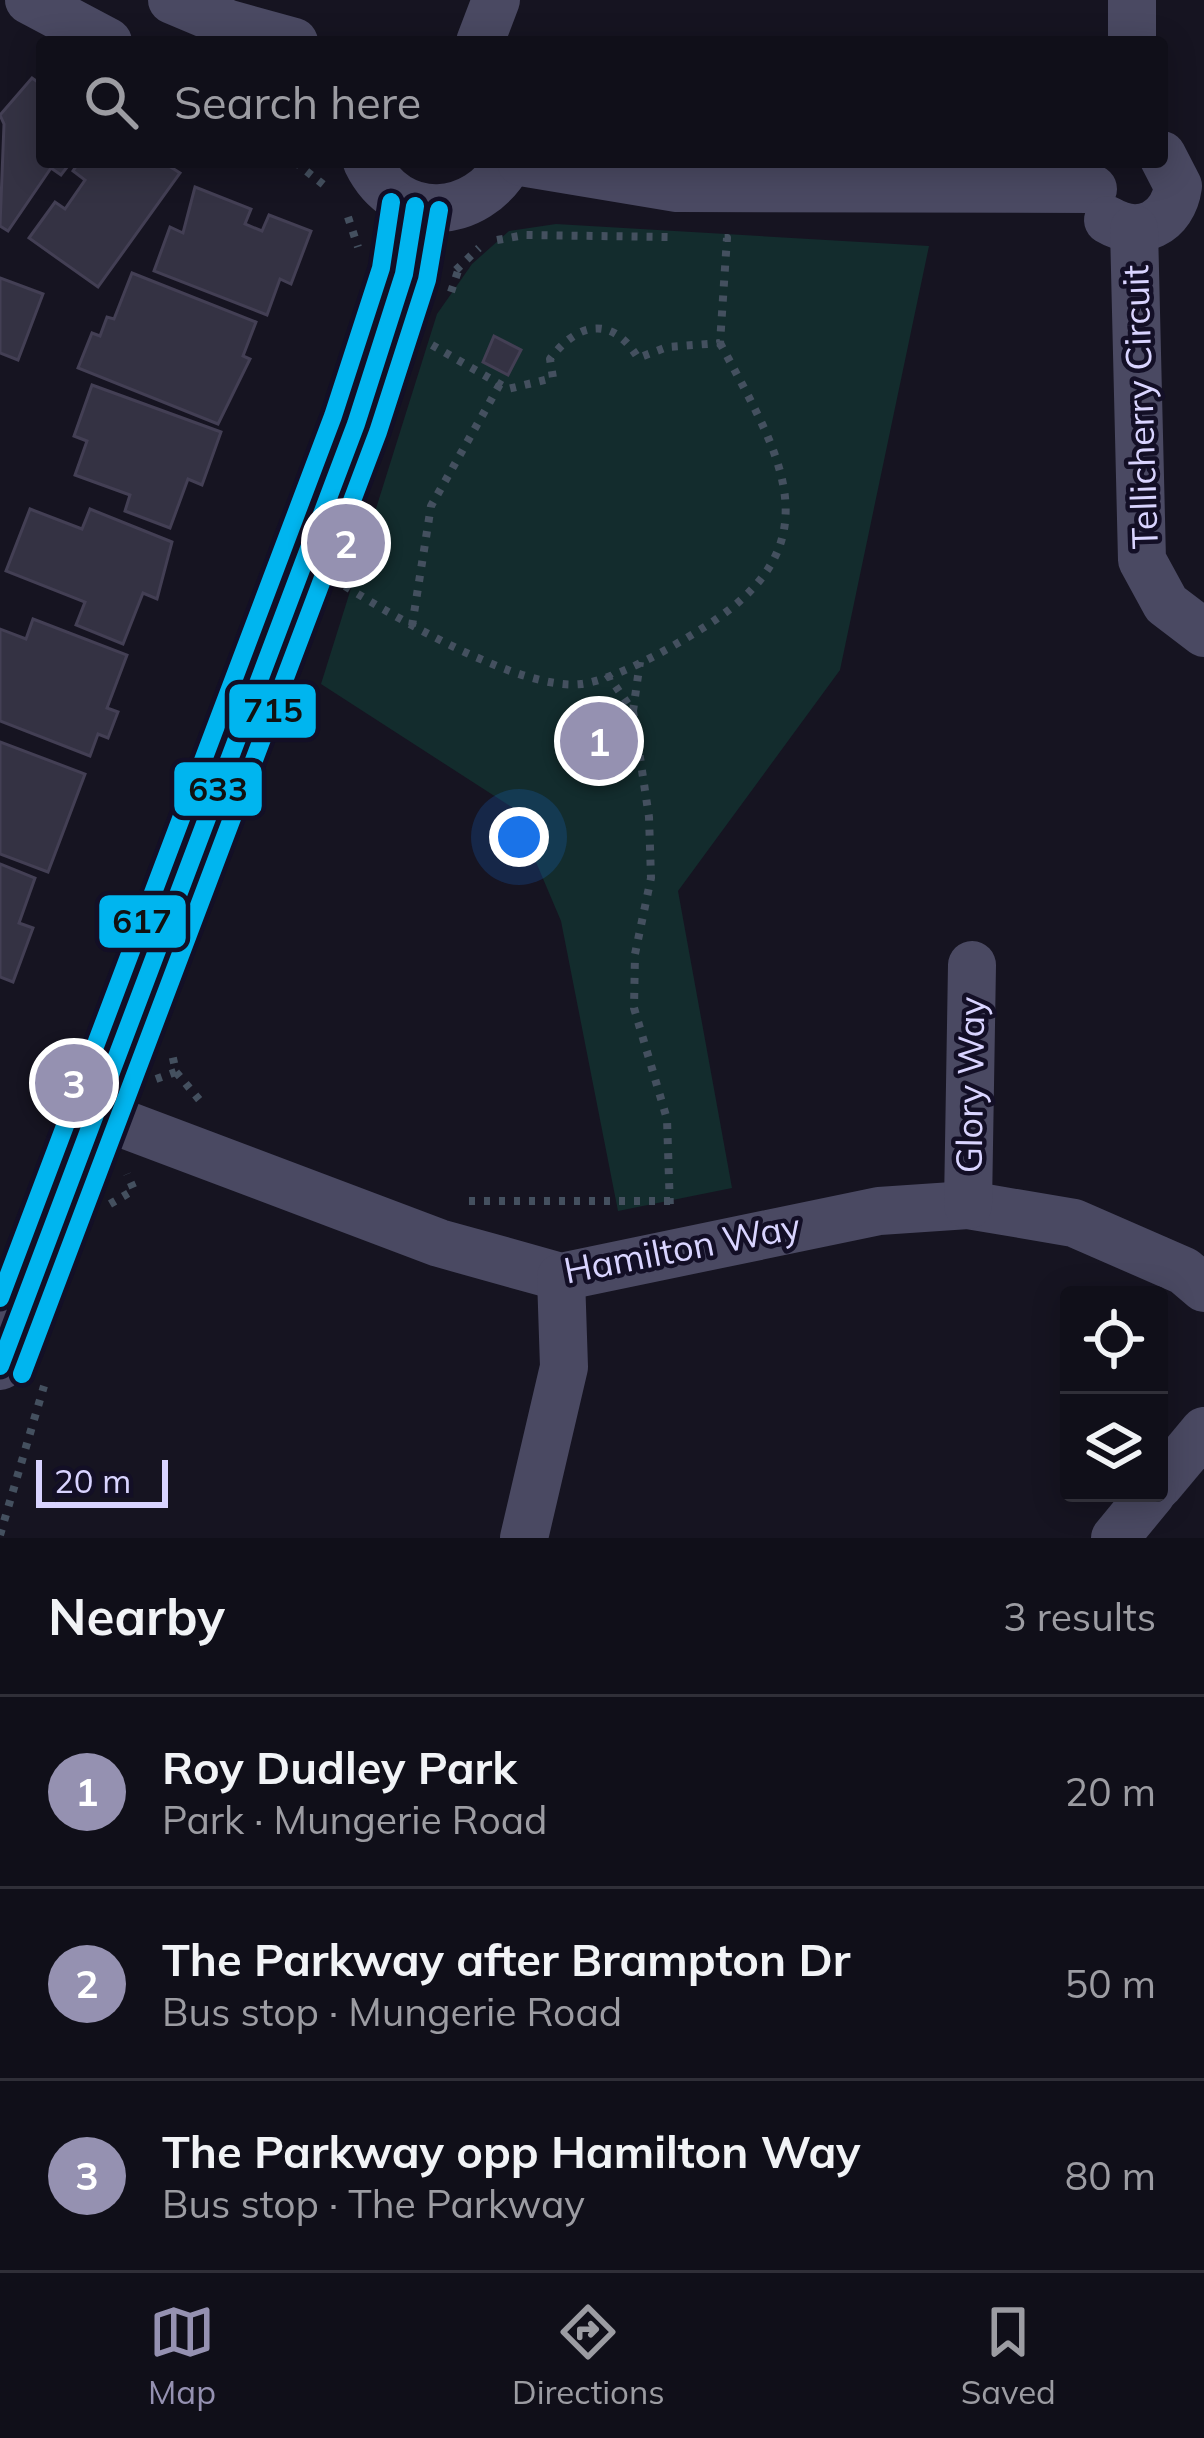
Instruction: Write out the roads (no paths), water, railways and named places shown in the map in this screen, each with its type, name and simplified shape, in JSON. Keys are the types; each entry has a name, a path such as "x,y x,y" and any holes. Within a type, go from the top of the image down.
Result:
{"street":[{"path":"29,0 97,36"},
{"path":"172,0 272,36"},
{"path":"482,36 496,0"},
{"path":"1132,0 1132,36"},
{"path":"0,1366 39,1251 97,1114 356,424 411,227 396,198 369,168"},
{"path":"411,227 461,207 499,181 506,168"},
{"path":"557,168 676,188 1097,176 1110,222 1134,229 1160,222 1176,200 1181,176"},
{"name":"Tellicherry Circuit","path":"1134,229 1142,560 1166,604 1204,633"},
{"name":"Glory Way","path":"968,1205 972,965"},
{"name":"Hamilton Way","path":"97,1114 439,1243 561,1277 879,1211 968,1205 1074,1223 1184,1271 1204,1288"},
{"path":"524,1538 564,1367 566,1307 561,1277"},
{"path":"1168,1474 1204,1432"},
{"path":"1115,1538 1145,1502"}],"place":[{"name":"The Parkway after Brampton Dr","path":"346,543"},
{"name":"Roy Dudley Park","path":"599,741"},
{"name":"The Parkway opp Hamilton Way","path":"74,1083"}]}
